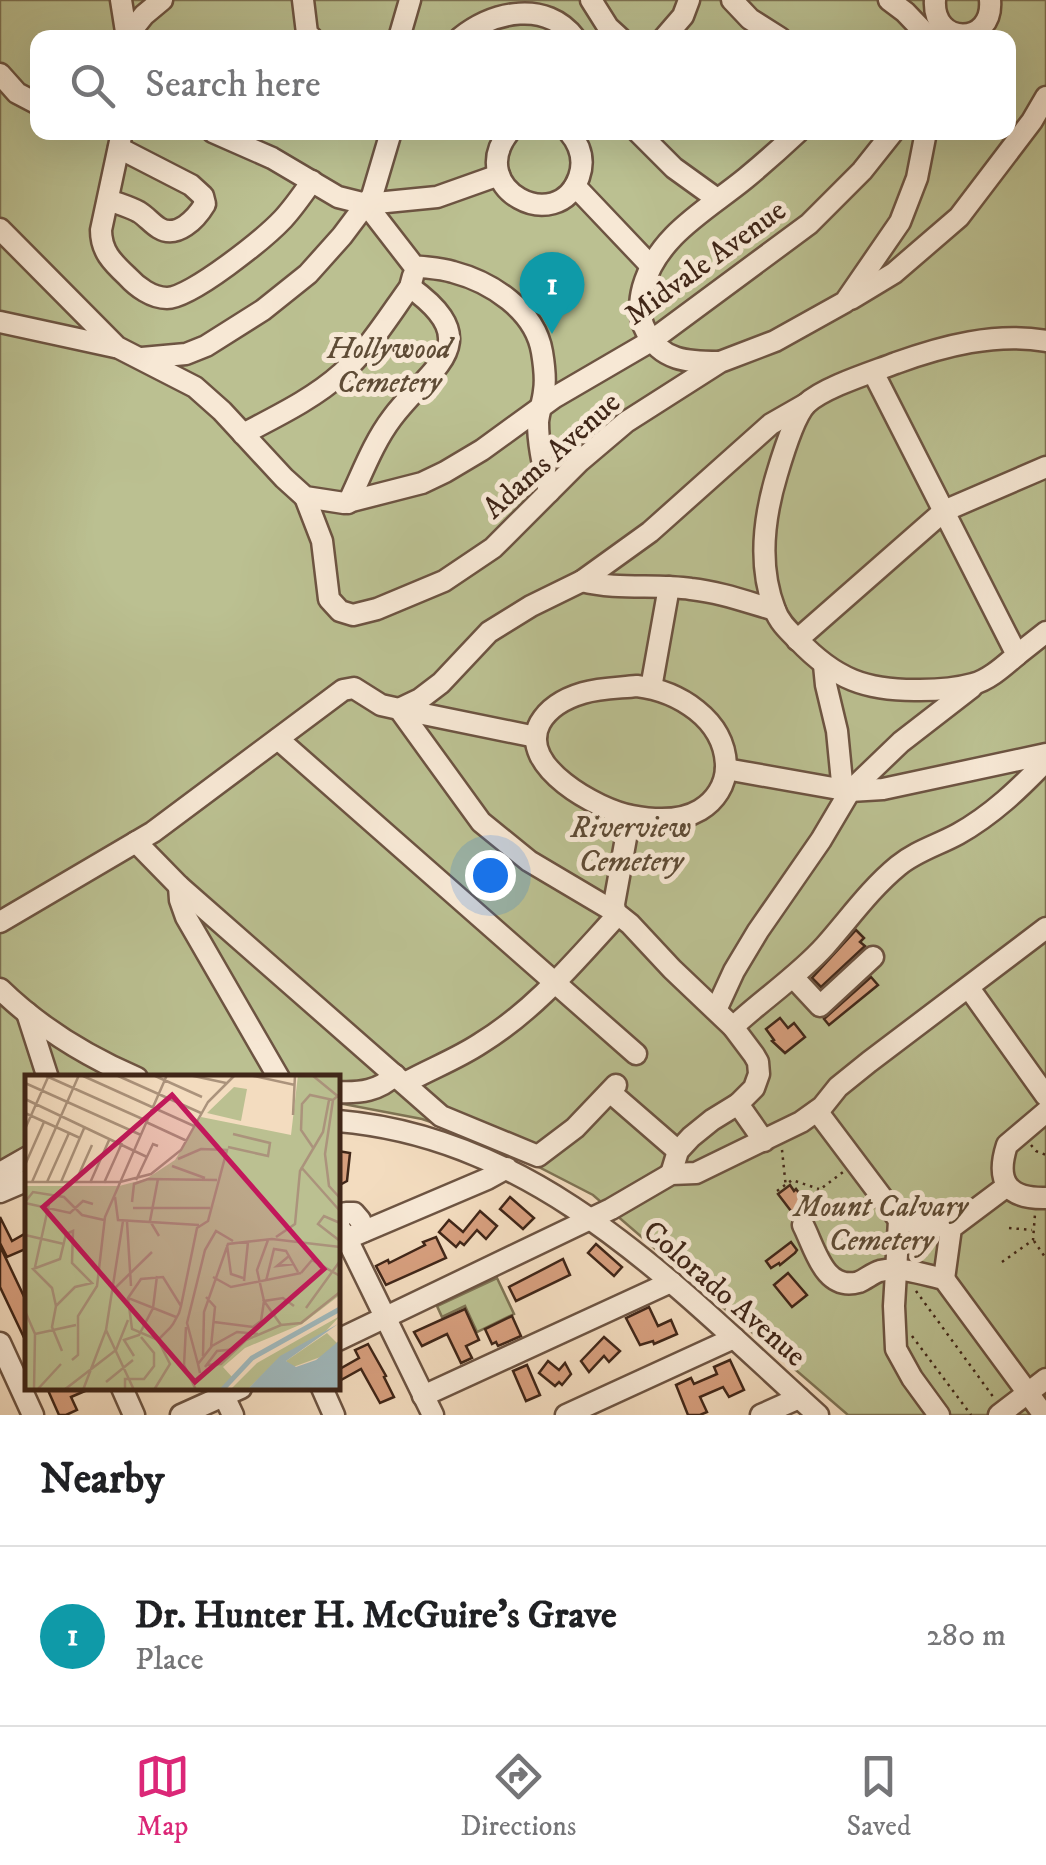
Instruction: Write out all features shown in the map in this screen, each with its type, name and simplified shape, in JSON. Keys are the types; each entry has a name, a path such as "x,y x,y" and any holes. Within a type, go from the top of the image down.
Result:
{"street":[{"path":"121,0 127,30"},
{"path":"133,30 162,0"},
{"path":"304,0 307,30"},
{"path":"401,30 410,0"},
{"path":"471,30 484,20 498,0"},
{"path":"591,0 611,30"},
{"path":"671,30 683,16 689,0"},
{"path":"732,0 767,30"},
{"path":"889,0 927,30"},
{"path":"932,30 935,0"},
{"path":"484,20 511,13 543,13 560,20 568,30"},
{"path":"0,74 16,93 30,100"},
{"path":"845,302 894,273 953,224 1032,121 1046,96"},
{"path":"108,200 137,211 168,232 192,220 205,204 201,194 121,140 101,230 104,251 136,286 157,297 171,298 188,291 262,238 292,209 312,181"},
{"path":"247,140 338,197 366,204 437,197 499,175"},
{"path":"140,358 188,354 209,345 263,310 308,274 366,204 375,188 389,140"},
{"path":"505,140 498,153 499,175 510,192 532,204 556,202 574,186 582,162 574,140"},
{"path":"646,140 674,168 717,199"},
{"path":"720,362 672,358 651,341 640,313 650,265 694,216 789,140"},
{"name":"Midvale Avenue","path":"304,497 339,504 422,483 482,450 540,407 651,341 809,224 887,140"},
{"name":"Adams Avenue","path":"304,497 322,541 328,599 337,610 353,615 408,598 455,575 492,548 620,426 720,362 775,342 845,302 902,217 917,178 924,140"},
{"path":"574,186 650,265"},
{"path":"366,204 414,266 449,271 497,291 523,314 537,336 544,390 540,444 549,492"},
{"path":"0,229 117,347"},
{"path":"242,434 302,402 344,372 410,287 414,266"},
{"path":"348,502 380,434 440,365 448,350 443,319 410,287"},
{"path":"0,322 117,347 181,379 217,406 304,497"},
{"path":"400,709 441,683 471,649 508,618 582,582 672,515 771,424 842,383 928,352 983,340 1046,341"},
{"path":"181,379 188,354"},
{"path":"874,372 1017,656"},
{"path":"806,404 784,450 767,514 766,567 780,620 824,665 850,681 885,690 941,690 976,684"},
{"path":"798,640 944,510 1046,468"},
{"path":"582,582 604,587 670,587 719,594 775,610"},
{"path":"651,688 670,587"},
{"path":"716,1010 758,930 822,840 850,791 900,742 1046,632"},
{"path":"824,665 842,782 850,791"},
{"path":"0,922 153,832 343,690 354,688 380,705 536,737"},
{"path":"651,688 677,698 705,718 722,742 724,780 717,794 700,810 676,818 630,816 606,808 564,782 541,758 536,737 546,714 569,698 591,691 651,688"},
{"path":"400,709 468,806 494,835 555,878 615,912 643,936 733,1026 758,1062 754,1088 678,1150 670,1174"},
{"path":"278,739 636,1054"},
{"path":"726,769 850,791 883,789 1046,758"},
{"path":"733,1026 825,946 900,864 977,823 1019,790 1046,758"},
{"path":"340,1092 378,1088 495,1034 556,983 612,921 630,816"},
{"path":"136,842 179,886 449,1121 535,1156 541,1155 575,1128 613,1088 678,1150"},
{"path":"179,886 186,917 277,1075"},
{"path":"340,1339 591,1219 670,1174 696,1172 773,1142 817,1111 838,1087 1046,928"},
{"path":"793,976 820,1006 873,957"},
{"path":"968,988 1046,1096"},
{"path":"0,989 26,1014 75,1047 132,1075"},
{"path":"26,1014 47,1075"},
{"path":"738,1104 773,1142"},
{"path":"817,1111 899,1220 896,1349 939,1415"},
{"path":"1041,1198 1023,1197 1007,1186 1001,1176 1007,1145 1046,1112"},
{"name":"Colorado Avenue","path":"340,1121 417,1134 472,1152 550,1191 671,1282 818,1415"},
{"path":"0,1173 25,1159"},
{"path":"507,1168 350,1238 428,1405 671,1282"},
{"path":"0,1192 25,1182"},
{"path":"944,1279 952,1228 1007,1186"},
{"path":"899,1220 952,1228"},
{"path":"803,1225 816,1255 836,1280 855,1283 879,1271 898,1270 944,1279 1044,1415"},
{"path":"566,1415 734,1338"},
{"path":"0,1343 33,1415"},
{"path":"1001,1413 1046,1379"},
{"path":"123,1390 134,1415"},
{"path":"323,1390 334,1415"},
{"path":"181,1415 231,1396"},
{"path":"762,1415 799,1398"}],"path":[{"path":"773,1142 785,1187"},
{"path":"805,1201 856,1162"},
{"path":"778,1191 792,1180 820,1190"},
{"path":"1041,1198 1033,1240 1045,1257"},
{"path":"1009,1228 1034,1230"},
{"path":"1002,1262 1033,1240"},
{"path":"898,1270 1001,1413"},
{"path":"894,1312 971,1415"}],"green space":[{"path":"0,0 1046,0 1046,1415 848,1415 593,1195 494,1144 461,1132 422,1119 340,1103 340,1075 25,1075 25,1166 0,1177"},
{"path":"497,1278 514,1314 477,1332 465,1306 442,1317 437,1306"}],"building":[{"path":"856,930 864,938 860,942 865,946 821,987 812,978"},
{"path":"871,977 878,985 829,1025 824,1019"},
{"path":"780,1018 788,1028 794,1023 805,1037 785,1053 766,1029"},
{"path":"340,1151 350,1153 347,1181 340,1185"},
{"path":"790,1185 810,1208 809,1213 794,1215 778,1194"},
{"path":"510,1197 534,1218 523,1229 500,1209"},
{"path":"480,1211 497,1226 486,1239 477,1230 464,1245 460,1242 456,1247 439,1232 449,1220 463,1232"},
{"path":"0,1217 12,1241 25,1234 25,1249 7,1257 0,1243"},
{"path":"436,1237 446,1258 386,1285 376,1266"},
{"path":"791,1242 795,1253 771,1268 766,1261"},
{"path":"596,1244 622,1267 614,1276 588,1253"},
{"path":"0,1246 25,1299 25,1340 0,1287"},
{"path":"563,1259 570,1275 516,1301 509,1287"},
{"path":"788,1273 807,1295 792,1307 774,1285"},
{"path":"649,1307 658,1326 671,1320 677,1334 654,1344 653,1341 640,1345 626,1318"},
{"path":"465,1309 479,1340 466,1346 472,1358 461,1363 447,1334 422,1346 414,1332"},
{"path":"512,1316 521,1336 498,1346 496,1342 492,1344 485,1329"},
{"path":"604,1337 620,1351 609,1362 604,1356 589,1372 581,1361"},
{"path":"368,1344 394,1397 380,1403 361,1369 341,1380 340,1369 359,1358 355,1350"},
{"path":"730,1360 744,1390 729,1397 723,1387 700,1397 707,1412 688,1415 676,1385 691,1378 694,1384 717,1374 714,1367"},
{"path":"548,1361 559,1370 565,1363 571,1374 562,1385 559,1382 555,1386 539,1373"},
{"path":"527,1365 540,1395 526,1401 513,1371"},
{"path":"48,1390 87,1390 71,1397 77,1410 59,1415"}],"place":[{"name":"Dr. Hunter H. McGuire's Grave","path":"552,334"}],"park label":[{"name":"Hollywood Cemetery","path":"389,365"},
{"name":"Riverview Cemetery","path":"631,844"},
{"name":"Mount Calvary Cemetery","path":"881,1223"}]}
